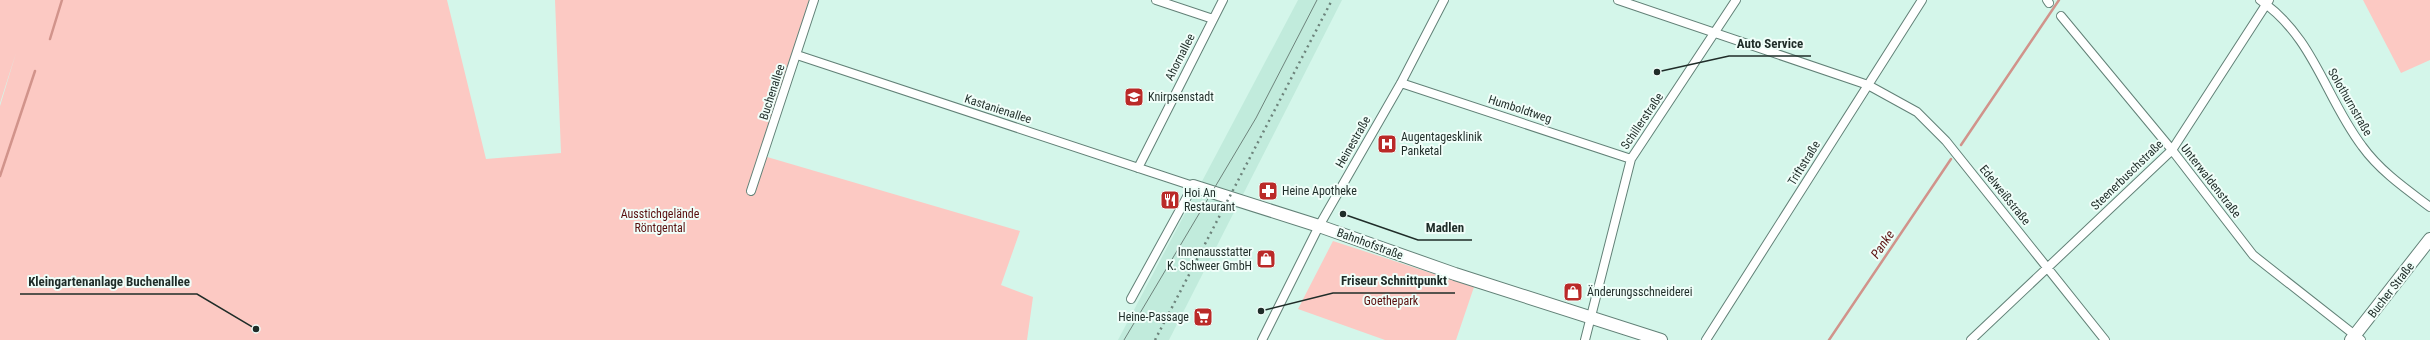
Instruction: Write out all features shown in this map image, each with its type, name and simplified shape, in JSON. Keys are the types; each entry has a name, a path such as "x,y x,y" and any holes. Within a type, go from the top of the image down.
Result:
{"street":[{"name":"Buchenallee","path":"751,192 814,0"},
{"path":"1156,0 1213,19"},
{"name":"Ahornallee","path":"1138,168 1223,0"},
{"name":"Heinestraße","path":"1262,340 1318,226 1401,83 1444,0"},
{"name":"Edelweißstraße","path":"1618,0 1868,85 1901,101 1935,128 2105,340"},
{"name":"Schillerstraße","path":"1585,340 1592,318 1631,159 1736,0"},
{"name":"Triftstraße","path":"1706,340 1922,0"},
{"name":"Steenerbuschstraße","path":"1971,340 2172,150 2265,1"},
{"name":"Solothurnstraße","path":"2265,1 2290,27 2307,48 2362,146 2386,173 2430,207"},
{"name":"Unterwaldenstraße","path":"2061,16 2172,150 2253,256 2356,338"},
{"name":"Kastanienallee","path":"797,55 1193,186"},
{"name":"Humboldtweg","path":"1401,83 1631,159"},
{"path":"1131,299 1193,186"},
{"name":"Bahnhofstraße","path":"1193,186 1318,226 1455,274 1661,340"},
{"name":"Bucher Straße","path":"2356,338 2430,239"}],"shaded area":[{"path":"1298,0 1342,0 1169,340 1118,340"}],"green space":[{"name":"Ausstichgelände Röntgental","path":"0,0 447,0 486,159 561,153 555,0 811,0 760,155 1020,231 1001,285 1033,297 1027,340 0,340 0,106 16,53 0,103"},
{"path":"2363,0 2430,0 2430,60 2401,73"},
{"name":"Goethepark","path":"1333,241 1474,287 1456,340 1385,340 1298,309"}],"waterway":[{"path":"50,39 62,0"},
{"name":"Panke","path":"1961,145 2059,0"},
{"path":"0,176 35,71"},
{"name":"Panke","path":"1829,340 1951,159"}],"tram line":[{"path":"1124,340 1256,118 1317,0"}],"railway":[{"path":"1155,340 1332,0"}],"place":[{"name":"Auto Service","path":"1657,72"},
{"name":"Knirpsenstadt","path":"1134,97"},
{"name":"Augentagesklinik Panketal","path":"1387,144"},
{"name":"Heine Apotheke","path":"1268,191"},
{"name":"Hoi An Restaurant","path":"1170,200"},
{"name":"Madlen","path":"1343,214"},
{"name":"Innenausstatter K. Schweer GmbH","path":"1266,259"},
{"name":"Änderungsschneiderei","path":"1573,292"},
{"name":"Friseur Schnittpunkt","path":"1261,311"},
{"name":"Heine-Passage","path":"1203,317"},
{"name":"Kleingartenanlage Buchenallee","path":"256,329"}]}
